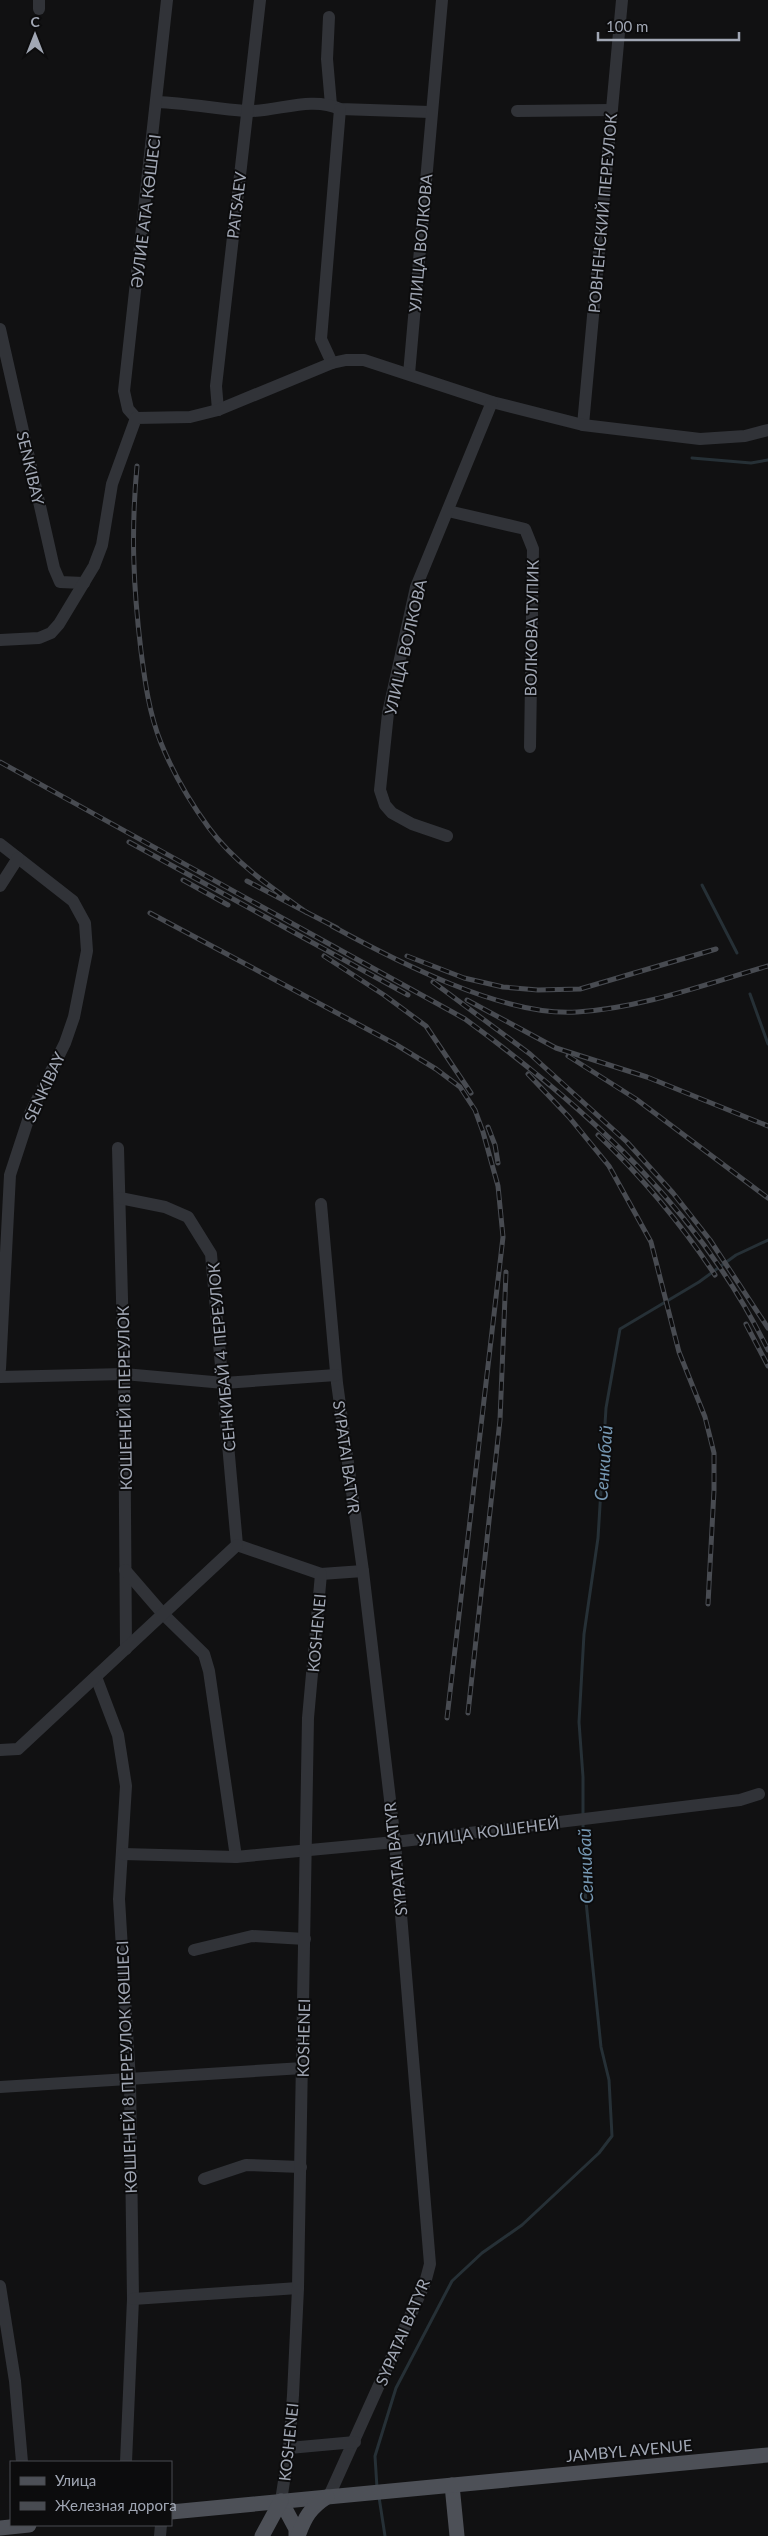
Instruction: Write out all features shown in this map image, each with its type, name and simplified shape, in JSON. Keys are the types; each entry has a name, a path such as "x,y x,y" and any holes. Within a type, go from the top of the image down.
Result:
{"main road":[{"name":"JAMBYL AVENUE","path":"329,2496 768,2454"},
{"path":"452,2485 457,2536"},
{"path":"172,2512 329,2496"},
{"path":"297,2536 306,2515 312,2507 329,2496"},
{"path":"262,2536 281,2501"},
{"path":"281,2501 296,2529 297,2536"},
{"path":"0,2528 19,2526"}],"street":[{"name":"ӘУЛИЕ АТА КӨШЕСІ","path":"136,418 128,409 124,391 167,0"},
{"name":"PATSAEV","path":"218,410 216,386 260,0"},
{"name":"УЛИЦА ВОЛКОВА","path":"409,374 430,112 442,0"},
{"name":"РОВНЕНСКИЙ ПЕРЕУЛОК","path":"583,426 622,0"},
{"path":"329,17 327,60 335,107 321,340 332,363"},
{"path":"157,102 247,111 295,105 430,112"},
{"path":"517,111 611,110"},
{"name":"SENKIBAY","path":"0,329 2,351 54,568 60,582 84,583"},
{"path":"0,640 39,638 50,633 59,624 84,583 102,545 112,484 136,418 190,417 218,410 332,363 346,360 364,360 492,402 583,426 700,440 744,436 768,430"},
{"name":"УЛИЦА ВОЛКОВА","path":"447,836 412,824 392,813 385,805 380,790 388,712 416,587 492,402"},
{"name":"ВОЛКОВА ТУПИК","path":"448,511 524,529 533,550 530,747"},
{"name":"SENKIBAY","path":"0,844 73,901 86,922 87,951 74,1017 65,1042 30,1114 10,1175 4,1224 0,1369"},
{"path":"0,886 18,858"},
{"name":"КОШЕНЕЙ 8 ПЕРЕУЛОК","path":"118,1148 124,1374 126,1649"},
{"name":"СЕНКИБАЙ 4 ПЕРЕУЛОК","path":"120,1198 165,1207 188,1217 211,1254 224,1383 236,1545"},
{"name":"SYPATAI BATYR","path":"321,1204 336,1375 363,1571 395,1842 430,2264 425,2283 355,2442 329,2496"},
{"path":"0,1377 124,1374 224,1383 336,1375"},
{"path":"0,1750 18,1749 236,1545 321,1574 363,1571"},
{"path":"125,1570 163,1614 204,1654 209,1671 236,1856"},
{"name":"KOSHENEI","path":"281,2501 289,2448 298,2288 308,1718 321,1574"},
{"name":"КӨШЕНЕЙ 8 ПЕРЕУЛОК КӨШЕСІ","path":"96,1677 118,1735 126,1786 119,1898 130,2080 132,2300 126,2461"},
{"name":"УЛИЦА КОШЕНЕЙ","path":"306,1850 395,1842 740,1800 759,1794"},
{"path":"123,1854 236,1856 306,1850"},
{"path":"194,1950 252,1936 305,1939"},
{"path":"0,2087 303,2068"},
{"path":"204,2179 246,2166 301,2167"},
{"path":"0,2286 15,2381 22,2461"},
{"path":"132,2300 298,2288"},
{"path":"289,2448 355,2442"}],"waterway":[{"path":"692,458 751,463 768,460"},
{"path":"702,885 737,953"},
{"path":"750,994 768,1044"},
{"name":"Сенкибай","path":"583,1817 583,1777 579,1722 584,1634 598,1538 606,1408 620,1329 699,1282 736,1255 768,1240"},
{"name":"Сенкибай","path":"377,2488 375,2456 396,2388 452,2281 482,2253 522,2225 599,2153 612,2136 609,2080 601,2047 584,1882 583,1823"},
{"path":"379,2497 385,2536"}],"railway":[{"path":"137,466 134,536 136,603 150,709 161,743 176,776 189,798 219,841 254,874 306,912 247,881"},
{"path":"0,762 465,1019 511,1054 555,1089 597,1127 675,1207 709,1252 740,1299 768,1350"},
{"path":"129,842 408,995"},
{"path":"183,880 228,905"},
{"path":"306,912 337,928"},
{"path":"150,913 395,1044 436,1069 460,1087 475,1110 498,1186 503,1237 447,1718"},
{"path":"332,926 387,955 451,984 517,1006 548,1011 577,1012 626,1006 768,966"},
{"path":"407,956 464,978 503,987 538,990 580,989 716,949"},
{"path":"324,956 384,995 426,1026 471,1093"},
{"path":"433,982 530,1054 627,1142 673,1193 710,1240 768,1328"},
{"path":"467,1000 556,1048 647,1077 768,1126"},
{"path":"568,1056 636,1099 768,1198"},
{"path":"528,1074 569,1117 609,1166 651,1242 679,1352 705,1417 714,1453 708,1604"},
{"path":"488,1127 495,1145 498,1163"},
{"path":"598,1135 661,1202 715,1275"},
{"path":"468,1713 500,1420 506,1272"},
{"path":"746,1324 768,1366"}]}
